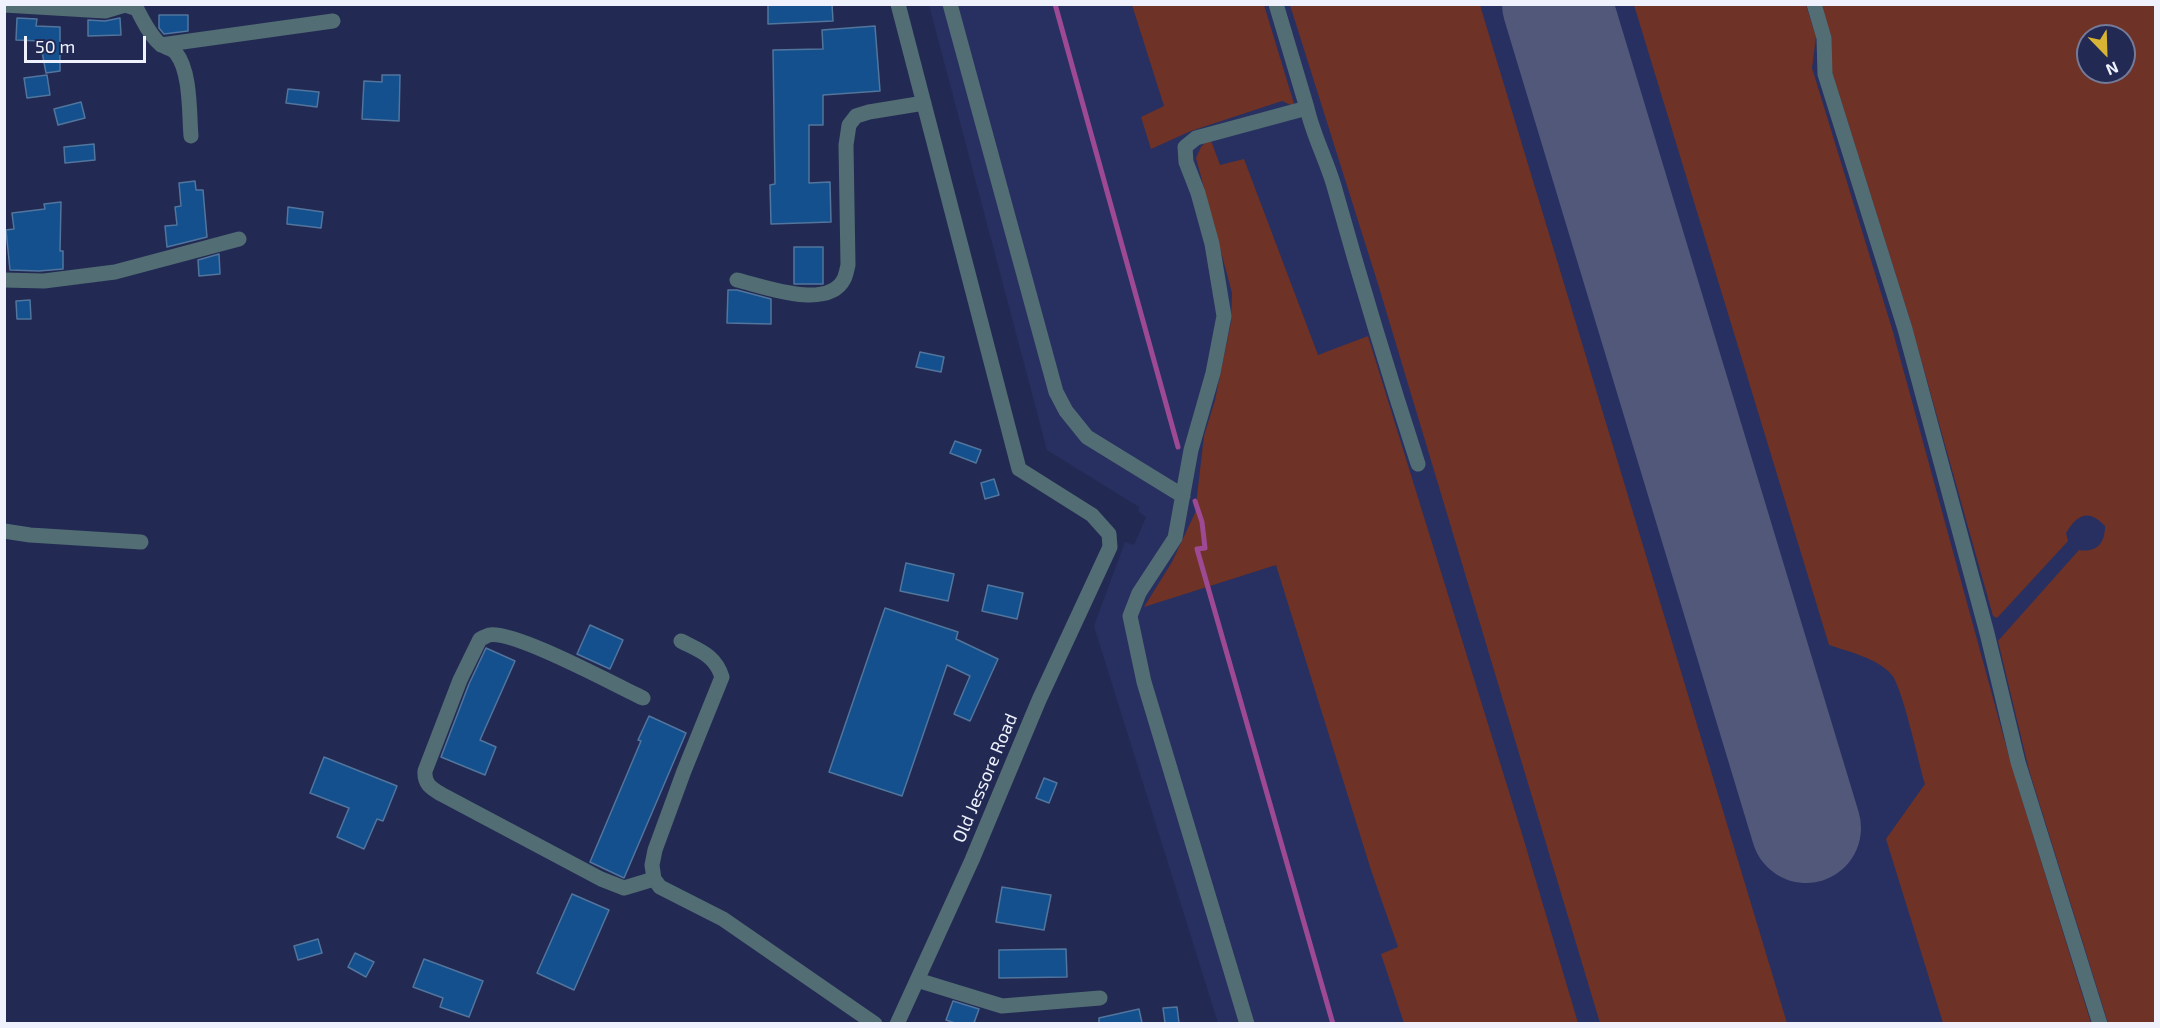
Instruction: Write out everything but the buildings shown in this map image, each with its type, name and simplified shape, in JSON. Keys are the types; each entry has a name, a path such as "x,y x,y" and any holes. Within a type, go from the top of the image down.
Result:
{"street":[{"path":"4,4 105,11 125,5 137,9 143,22 161,45 175,51 181,62 186,77 191,136"},
{"path":"737,279 803,295 819,295 837,288 844,279 848,265 846,146 849,124 856,116 869,112 924,103 898,4"},
{"path":"950,4 1056,392 1066,411 1087,437 1183,496"},
{"path":"1276,4 1311,127 1332,180 1379,345 1418,464"},
{"path":"1814,4 1824,38 1825,74 1905,329 1987,633 2018,762 2100,1023"},
{"path":"161,45 333,21"},
{"name":"Old Jessore Road","path":"897,1023 972,860 1039,700 1110,547 1109,534 1092,515 1019,469 924,103"},
{"path":"1247,1023 1144,682 1130,616 1139,593 1175,538 1191,450 1214,373 1224,316 1212,244 1198,193 1186,162 1185,147 1196,138 1307,108"},
{"path":"4,280 44,281 114,272 239,239"},
{"path":"4,531 30,535 141,542"},
{"path":"643,698 543,650 512,639 490,635 480,639 459,680 424,771 424,780 430,787 601,879 624,888 654,879"},
{"path":"681,641 706,654 718,664 722,677 655,850 652,865 654,879 660,887 723,919 875,1023"},
{"path":"917,980 1002,1006 1100,998"}],"shaded area":[{"path":"929,5 2155,5 2155,1023 1218,1023 1094,626 1125,542 1134,545 1146,517 1138,511 1139,507 1047,450"},
{"path":"1132,5 1264,5 1295,107 1282,101 1191,131 1151,149 1141,117 1164,106"},
{"path":"1290,5 1480,5 1787,1023 1600,1023 1378,284"},
{"path":"1634,5 1806,5 1816,37 1812,68 1893,332 2011,764 2091,1023 1943,1023 1886,839 1925,784 1905,708 1895,681 1885,668 1862,656 1829,645"},
{"path":"1820,5 2155,5 2155,1023 2108,1023 2029,770 1998,641 2079,550 2091,550 2099,546 2105,526 2099,520 2088,516 2083,516 2074,522 2066,533 2068,541 1997,618 1993,616 1910,320 1828,59"},
{"path":"1210,138 1220,165 1244,159 1318,355 1368,336 1578,1023 1404,1023 1381,954 1398,947 1371,870 1276,565 1144,607 1172,562 1195,513 1204,436 1215,400 1231,322 1232,293 1196,158 1201,147"}],"waterway":[{"path":"1055,4 1178,447"},
{"path":"1195,501 1202,522 1205,548 1197,549 1333,1024"}],"runway":[{"path":"1557,4 1806,828"}]}
